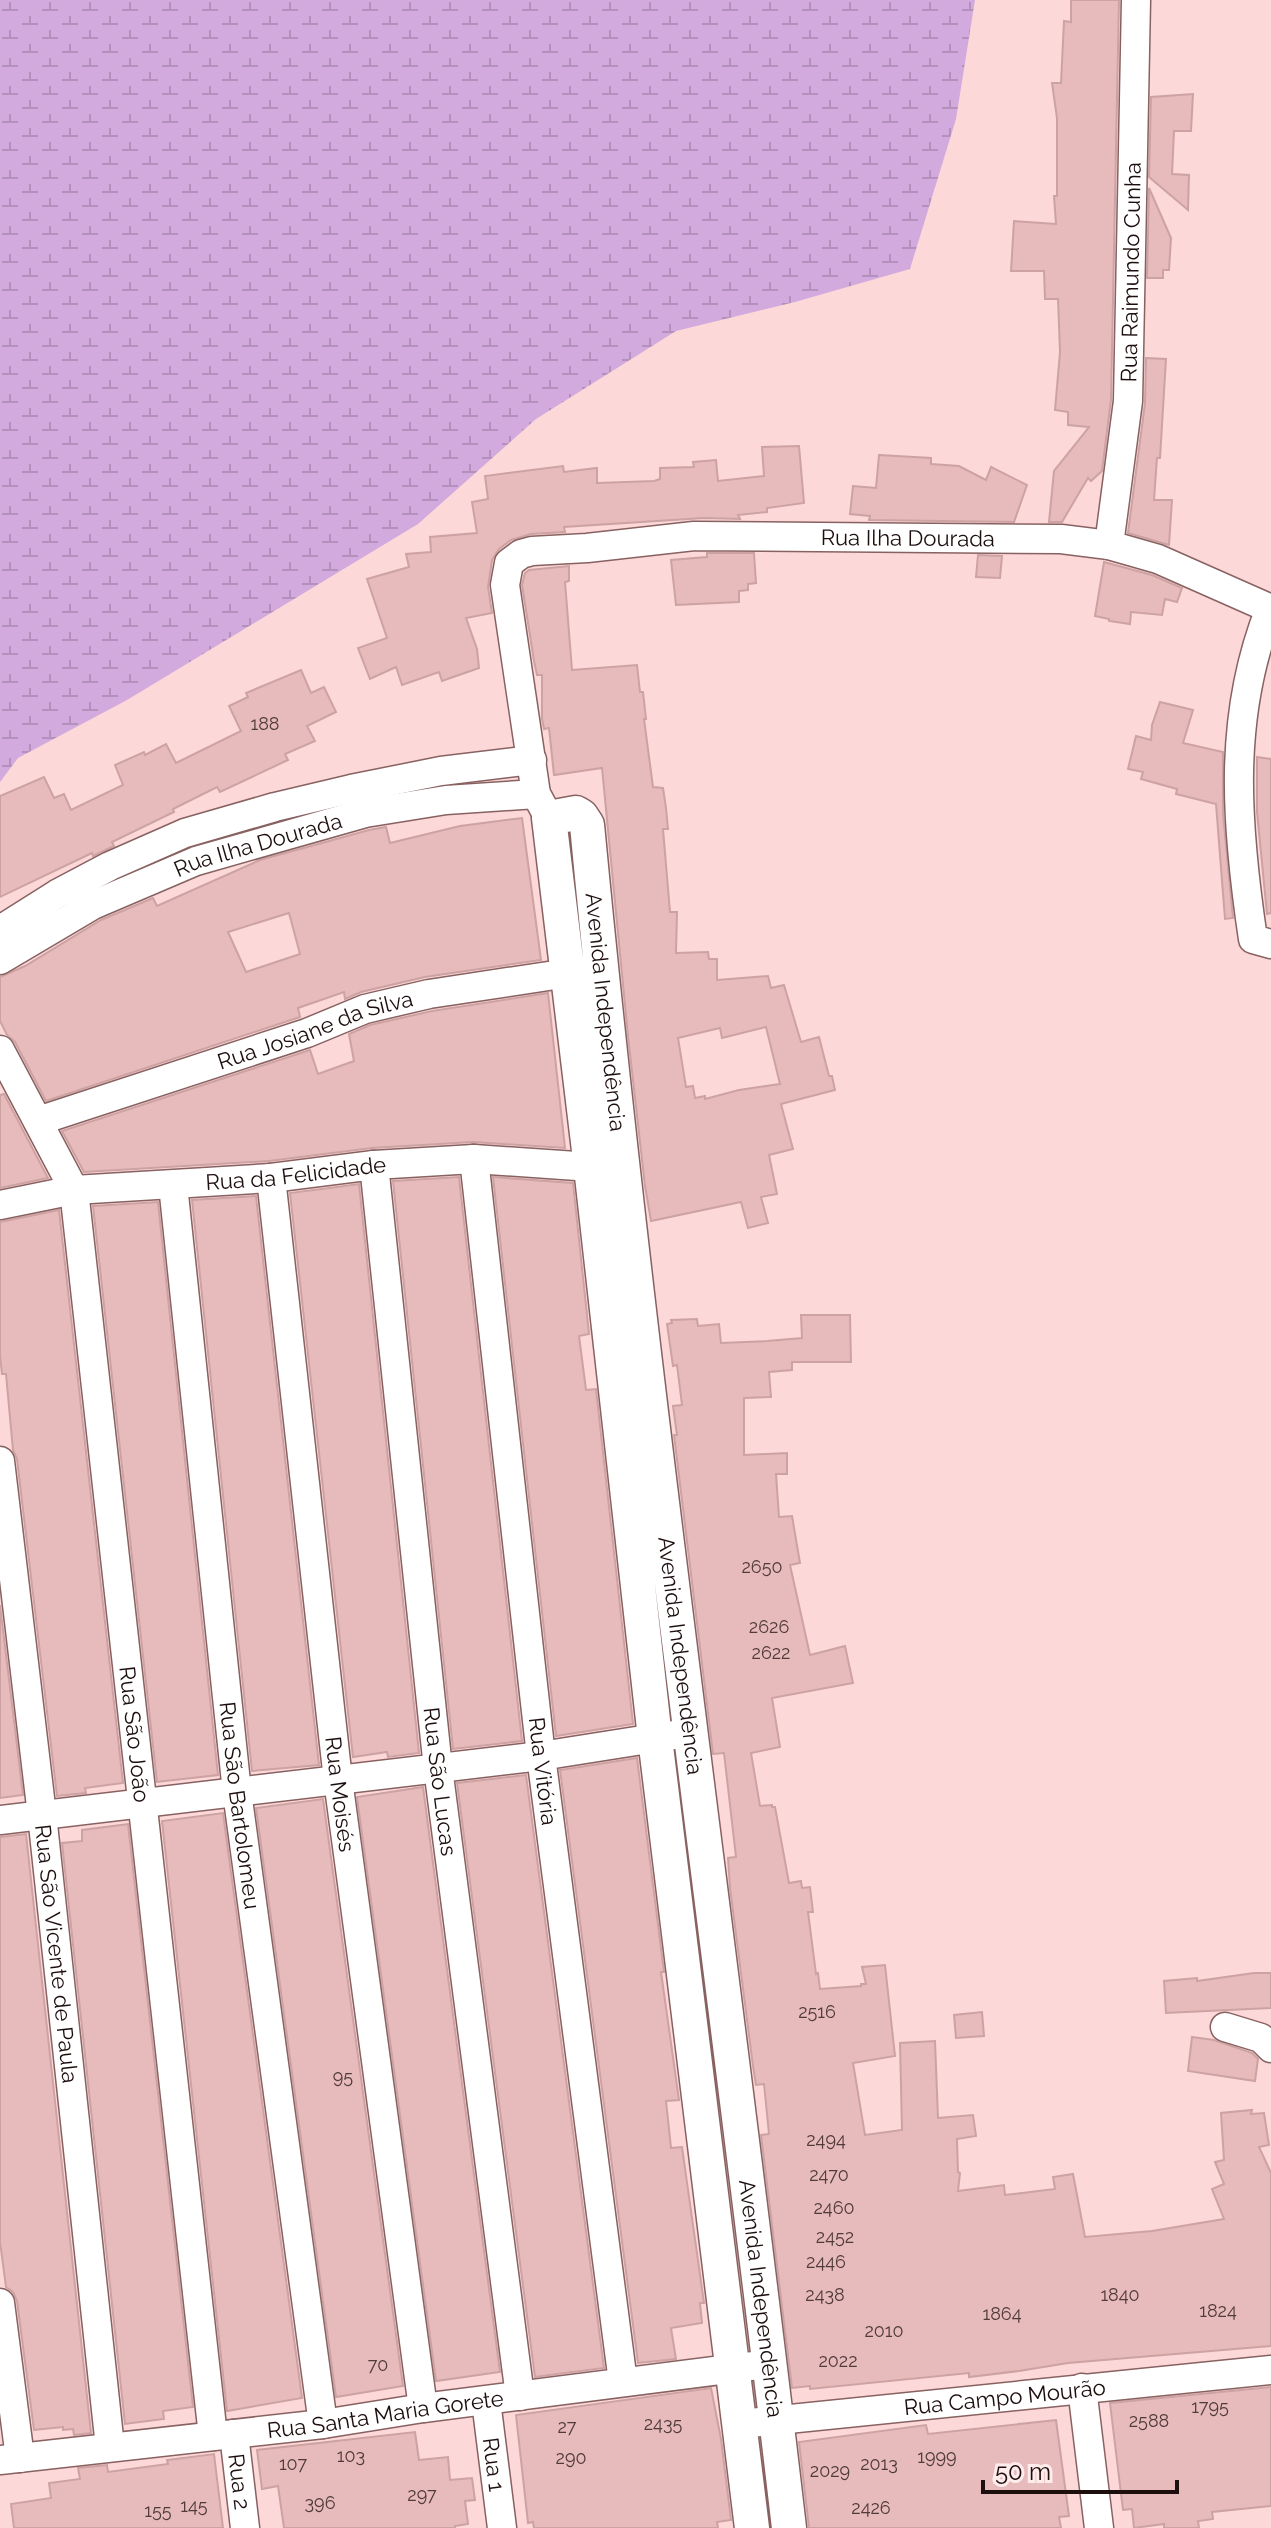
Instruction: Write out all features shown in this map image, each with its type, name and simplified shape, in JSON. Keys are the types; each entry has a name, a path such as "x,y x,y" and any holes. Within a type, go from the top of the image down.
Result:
{"main road":[{"name":"Avenida Independência","path":"542,806 576,813 587,825 584,970 606,1165 621,1440 752,2528"},
{"name":"Avenida Independência","path":"606,1165 655,1437 789,2528"},
{"path":"621,1440 655,1437"},
{"path":"695,2059 733,2054"}],"street":[{"name":"Rua Raimundo Cunha","path":"1109,545 1128,401 1136,0"},
{"name":"Rua Ilha Dourada","path":"0,930 70,887 185,833 290,803 441,771 532,760 505,585 509,563 521,554 532,551 694,536 1061,539 1109,545 1158,559 1271,609"},
{"path":"1271,609 1258,640 1260,682 1242,707 1238,796 1245,889 1253,939 1271,944"},
{"path":"532,760 542,806"},
{"path":"441,771 446,800"},
{"name":"Rua Ilha Dourada","path":"0,960 93,905 196,861 365,813 446,800 542,806"},
{"path":"185,833 196,861"},
{"name":"Rua Josiane da Silva","path":"38,1121 307,1033 365,1009 429,994 584,970"},
{"name":"Rua São João","path":"0,1050 74,1190 142,1803 223,2435"},
{"name":"Rua da Felicidade","path":"0,1205 74,1190 271,1178 374,1165 474,1159 606,1165"},
{"name":"Rua Vitória","path":"474,1159 541,1756 623,2382"},
{"name":"Rua São Lucas","path":"374,1165 438,1768 520,2396"},
{"name":"Rua Moisés","path":"271,1178 338,1780 423,2408"},
{"name":"Rua São Bartolomeu","path":"173,1185 237,1792 323,2424"},
{"name":"Rua São Vicente de Paula","path":"0,1461 42,1815 110,2447"},
{"path":"0,1820 541,1756 689,1733"},
{"path":"1225,2027 1261,2038 1271,2048"},
{"path":"0,2303 10,2459"},
{"name":"Rua Santa Maria Gorete","path":"10,2459 323,2424 423,2408 768,2364"},
{"name":"Rua Campo Mourão","path":"740,2424 1271,2370"},
{"path":"1082,2388 1099,2528"},
{"name":"Rua 1","path":"486,2401 502,2528"},
{"name":"Rua 2","path":"223,2435 245,2528"}],"green space":[{"path":"0,0 975,0 956,119 910,269 795,302 676,331 536,419 418,524 127,700 18,758 0,782"}],"building":[{"path":"1071,0 1119,0 1111,400 1102,471 1091,481 1088,478 1062,522 1049,522 1054,471 1089,427 1068,425 1068,412 1055,410 1060,352 1058,299 1045,299 1044,271 1011,271 1014,221 1056,224 1057,118 1052,83 1061,83 1064,21 1071,22"},
{"path":"1193,94 1191,131 1174,131 1172,174 1189,175 1188,210 1149,177 1151,97"},
{"path":"1149,188 1171,238 1169,270 1163,270 1163,278 1147,278"},
{"path":"1146,358 1166,359 1160,458 1157,458 1154,500 1172,500 1169,545 1128,533 1145,403"},
{"path":"799,446 804,503 738,515 740,519 704,518 564,527 565,532 531,534 511,540 499,549 492,560 488,587 492,613 466,618 477,649 479,668 442,681 439,672 402,685 396,667 370,679 358,648 387,638 367,579 409,567 406,554 431,552 430,537 477,533 472,502 488,499 485,476 563,466 564,472 597,468 597,483 654,481 660,479 660,468 694,467 693,462 716,460 718,481 764,476 762,447"},
{"path":"879,455 931,458 931,464 959,466 986,480 991,467 1027,485 1014,522 869,520 870,516 850,514 853,486 876,488"},
{"path":"707,553 754,553 756,583 748,584 748,590 739,591 739,602 676,605 671,560 707,557"},
{"path":"978,555 1002,556 1000,578 976,577"},
{"path":"1104,562 1152,575 1182,588 1177,602 1165,599 1162,615 1131,612 1130,624 1095,616"},
{"path":"569,566 569,581 565,582 572,670 637,665 640,692 643,692 653,787 663,788 666,808 668,829 663,829 670,912 677,912 676,953 708,952 709,959 717,959 717,980 768,976 771,988 784,985 801,1042 819,1037 835,1090 781,1104 793,1149 769,1155 777,1194 761,1197 768,1223 748,1228 741,1202 651,1221 628,1036 602,768 554,775 549,728 544,729 542,719 542,675 537,675 522,585 529,570","holes":["766,1027 780,1084 705,1099 705,1096 695,1098 693,1086 686,1087 678,1038 720,1028 722,1038"]},
{"path":"301,670 311,693 324,687 336,712 307,726 315,741 285,754 288,760 220,792 217,787 112,842 114,846 93,856 92,853 0,897 0,796 44,777 54,798 64,794 71,810 123,785 115,765 166,744 176,763 241,731 229,706 248,697 246,693"},
{"path":"1160,702 1193,710 1183,743 1223,752 1223,814 1233,918 1225,919 1216,804 1176,794 1177,789 1141,779 1143,772 1128,769 1136,736 1151,740 1152,725"},
{"path":"1257,757 1271,759 1271,913 1267,914 1257,812"},
{"path":"522,818 541,960 425,977 361,992 345,999 344,992 298,1008 300,1017 46,1101 15,1042 7,1035 0,1021 0,977 25,966 101,920 153,898 157,906 260,860 369,830 386,827 390,843 460,826","holes":["289,913 300,954 246,972 228,932"]},
{"path":"548,993 565,1148 473,1142 372,1148 269,1161 84,1172 62,1131 310,1050 318,1074 354,1061 349,1034 370,1025 432,1011"},
{"path":"4,1094 48,1178 0,1188 0,1095"},
{"path":"459,1177 522,1741 453,1749 393,1181"},
{"path":"493,1177 573,1183 589,1334 579,1336 586,1390 596,1389 633,1724 556,1736"},
{"path":"359,1184 419,1753 388,1757 387,1752 353,1757 290,1193"},
{"path":"256,1196 319,1765 252,1771 192,1200"},
{"path":"158,1202 218,1775 157,1782 93,1206"},
{"path":"59,1210 123,1783 85,1788 86,1793 57,1796 6,1374 2,1374 0,1356 0,1222"},
{"path":"801,1315 850,1315 851,1362 792,1362 792,1370 769,1372 771,1397 744,1398 744,1455 787,1453 787,1474 776,1474 779,1517 792,1516 800,1563 790,1565 810,1655 845,1646 853,1683 772,1698 780,1747 751,1753 760,1806 775,1807 789,1883 801,1881 802,1888 810,1887 813,1912 808,1912 820,1989 861,1986 866,1984 862,1967 885,1965 895,2056 853,2063 865,2135 902,2130 900,2043 935,2041 938,2118 973,2115 976,2136 957,2139 958,2191 1004,2185 1005,2195 1055,2189 1053,2177 1073,2174 1085,2237 1152,2231 1224,2219 1212,2189 1224,2184 1215,2162 1224,2160 1221,2113 1252,2110 1251,2114 1264,2113 1269,2145 1259,2147 1271,2173 1271,2346 1068,2363 969,2377 969,2373 810,2389 810,2386 792,2388 761,2135 769,2134 764,2084 756,2085 730,1888 728,1858 736,1857 724,1753 713,1754 674,1435 677,1435 673,1406 682,1405 667,1324 672,1323 671,1320 697,1319 698,1326 719,1324 721,1343 767,1341 802,1338"},
{"path":"0,1605 23,1795 0,1798"},
{"path":"637,1758 679,2100 666,2101 671,2148 682,2147 704,2303 700,2303 702,2323 671,2328 676,2359 638,2363 560,1770"},
{"path":"526,1775 604,2368 535,2377 457,1783"},
{"path":"423,1787 500,2372 436,2381 357,1797"},
{"path":"323,1799 403,2386 336,2397 256,1808"},
{"path":"223,1813 302,2398 227,2411 162,1821"},
{"path":"128,1824 193,2407 163,2411 164,2419 125,2424 62,1843 82,1841 82,1830"},
{"path":"26,1834 91,2433 74,2435 73,2429 63,2430 63,2427 34,2430 17,2301 13,2292 6,2287 0,2242 0,1837"},
{"path":"1271,1973 1271,2008 1166,2013 1164,1981 1197,1978 1197,1981"},
{"path":"982,2012 984,2036 956,2038 954,2015"},
{"path":"1192,2037 1214,2040 1252,2053 1258,2059 1255,2081 1188,2071"},
{"path":"1271,2387 1271,2506 1212,2512 1213,2519 1198,2521 1199,2528 1164,2528 1164,2524 1134,2528 1132,2509 1123,2510 1110,2403"},
{"path":"711,2388 731,2520 717,2522 718,2528 534,2528 533,2522 528,2523 516,2415"},
{"path":"1056,2420 1069,2516 1059,2517 1061,2528 809,2528 799,2442 926,2425 928,2434"},
{"path":"415,2432 419,2460 448,2457 450,2480 472,2478 475,2500 465,2501 468,2524 455,2528 284,2528 278,2486 262,2489 257,2450"},
{"path":"214,2454 223,2528 14,2528 11,2504 51,2498 49,2483 80,2479 78,2468 107,2465 108,2472"}]}
